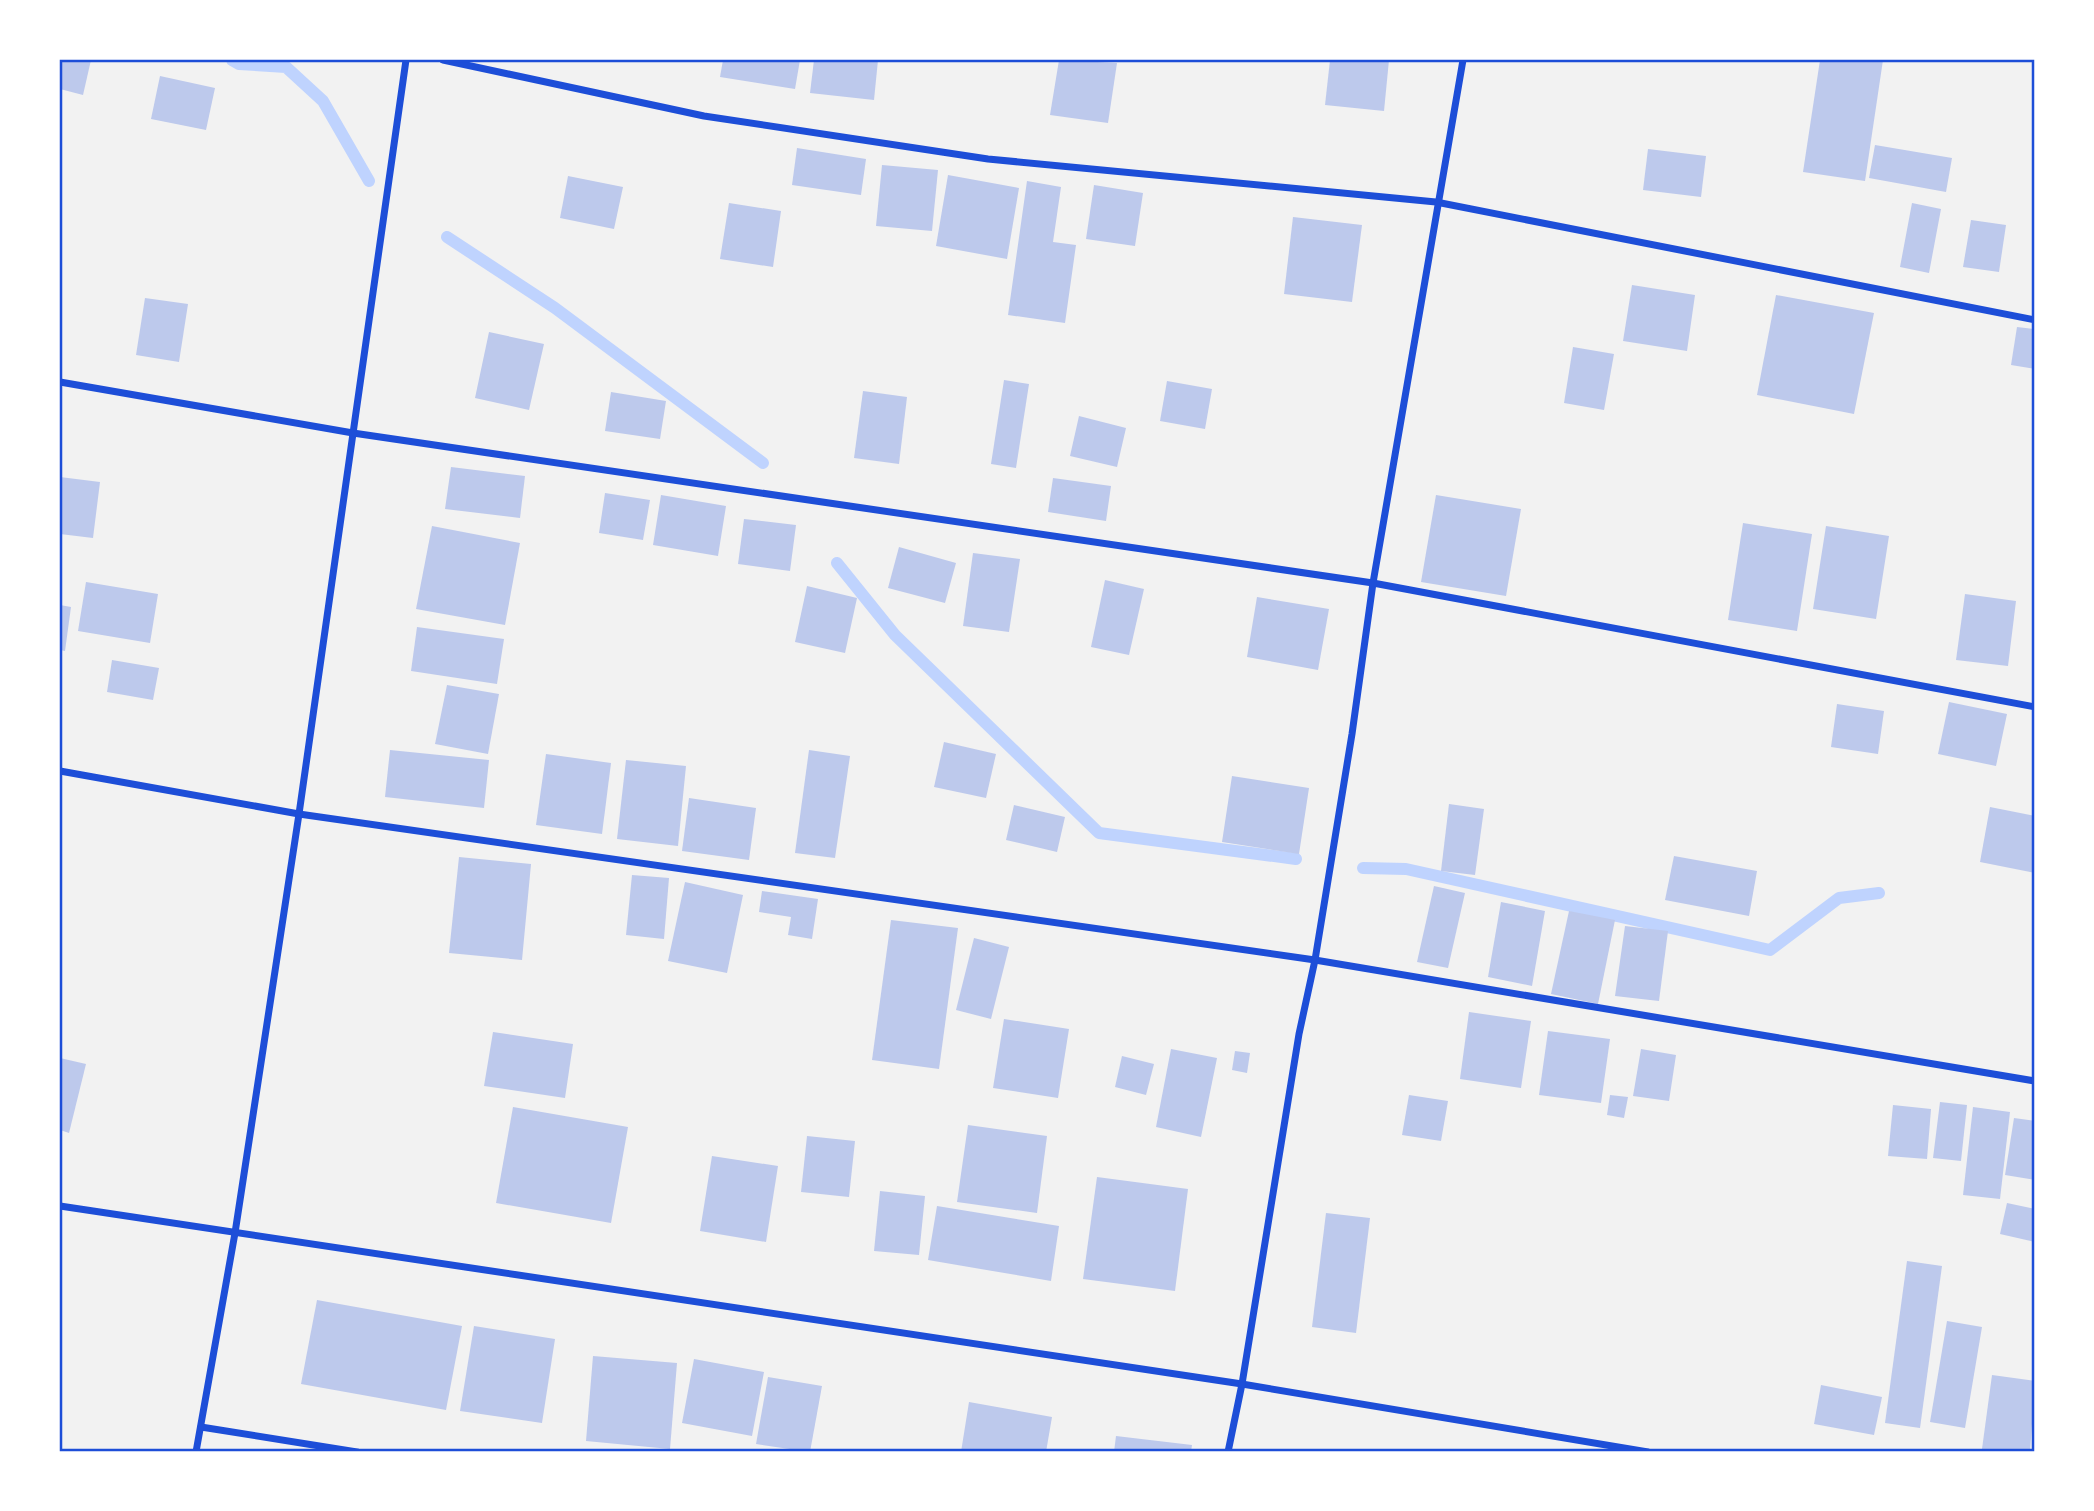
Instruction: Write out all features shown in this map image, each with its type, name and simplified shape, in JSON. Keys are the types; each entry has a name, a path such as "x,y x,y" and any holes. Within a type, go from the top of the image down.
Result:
{"street":[{"path":"196,1451 235,1233 299,814 406,60"},
{"path":"443,60 704,116 974,157 1436,202 2035,320"},
{"path":"1228,1451 1242,1384 1299,1034 1315,960 1352,734 1373,583 1436,202 1463,60"},
{"path":"60,382 353,433 1373,583 2035,708"},
{"path":"60,771 299,814 1315,960 2035,1081"},
{"path":"60,1206 1242,1384 1648,1451"},
{"path":"201,1427 357,1451"}],"building":[{"path":"60,60 91,60 83,95 60,89"},
{"path":"723,60 800,60 795,89 720,77"},
{"path":"814,60 878,60 874,100 810,93"},
{"path":"1059,60 1117,63 1108,123 1050,115"},
{"path":"1330,60 1389,60 1384,111 1325,105"},
{"path":"1820,60 1883,60 1865,181 1803,172"},
{"path":"160,76 215,88 206,130 151,119"},
{"path":"1875,145 1952,158 1946,192 1869,178"},
{"path":"797,148 866,159 861,195 792,185"},
{"path":"1648,149 1706,156 1701,197 1643,190"},
{"path":"882,165 938,170 932,231 876,226"},
{"path":"948,175 1019,188 1007,259 936,246"},
{"path":"568,176 623,187 614,229 560,218"},
{"path":"1027,181 1061,187 1053,242 1076,245 1065,323 1008,315"},
{"path":"1094,185 1143,193 1135,246 1086,239"},
{"path":"729,203 781,211 773,267 720,259"},
{"path":"1912,203 1941,209 1929,273 1900,267"},
{"path":"1293,217 1362,225 1352,302 1284,294"},
{"path":"1971,220 2006,225 1999,272 1963,267"},
{"path":"1632,285 1695,295 1687,351 1623,341"},
{"path":"1776,295 1874,313 1854,414 1757,395"},
{"path":"145,298 188,304 179,362 136,355"},
{"path":"2017,327 2035,329 2035,369 2011,365"},
{"path":"489,332 544,344 529,410 475,398"},
{"path":"1573,347 1614,354 1604,410 1564,403"},
{"path":"1004,380 1029,384 1016,468 991,464"},
{"path":"1167,381 1212,389 1205,429 1160,421"},
{"path":"863,391 907,397 899,464 854,458"},
{"path":"611,392 666,401 660,439 605,431"},
{"path":"1079,416 1126,428 1117,467 1070,456"},
{"path":"451,467 525,476 520,518 445,509"},
{"path":"60,477 100,482 93,538 60,534"},
{"path":"1053,478 1111,486 1106,521 1048,512"},
{"path":"605,493 650,500 643,540 599,533"},
{"path":"661,495 726,506 718,556 653,545"},
{"path":"1436,495 1521,509 1506,596 1421,582"},
{"path":"744,519 796,525 790,571 738,564"},
{"path":"1743,523 1812,534 1797,631 1728,620"},
{"path":"432,526 520,543 505,625 416,609"},
{"path":"1826,526 1889,536 1876,619 1813,609"},
{"path":"899,547 956,563 945,603 888,588"},
{"path":"973,553 1020,559 1009,632 963,626"},
{"path":"1105,580 1144,589 1129,655 1091,647"},
{"path":"86,582 158,594 150,643 78,631"},
{"path":"807,586 857,598 845,653 795,642"},
{"path":"1965,594 2016,601 2008,666 1956,660"},
{"path":"1257,597 1329,609 1318,670 1247,657"},
{"path":"60,605 71,607 65,651 60,650"},
{"path":"417,627 504,639 497,684 411,671"},
{"path":"112,660 159,668 153,700 107,692"},
{"path":"447,685 499,694 488,754 435,744"},
{"path":"1949,702 2007,714 1996,766 1938,754"},
{"path":"1837,704 1884,711 1878,754 1831,747"},
{"path":"944,742 996,754 986,798 934,787"},
{"path":"390,750 489,760 484,808 385,797"},
{"path":"809,750 850,756 835,858 795,853"},
{"path":"546,754 611,763 602,834 536,825"},
{"path":"626,760 686,766 678,846 617,839"},
{"path":"1232,776 1309,788 1299,854 1222,842"},
{"path":"689,798 756,808 749,860 682,851"},
{"path":"1449,804 1484,809 1475,875 1441,871"},
{"path":"1014,805 1065,817 1057,852 1006,840"},
{"path":"1990,807 2035,816 2035,873 1980,862"},
{"path":"1674,856 1757,871 1749,916 1665,900"},
{"path":"459,857 531,864 522,960 449,953"},
{"path":"632,875 669,878 664,939 626,935"},
{"path":"685,882 743,895 727,973 668,961"},
{"path":"1434,886 1465,893 1448,968 1417,962"},
{"path":"762,891 818,899 812,939 788,935 791,917 759,912"},
{"path":"1501,902 1545,911 1532,986 1488,977"},
{"path":"1569,911 1615,920 1598,1004 1551,994"},
{"path":"891,920 958,928 939,1069 872,1060"},
{"path":"1625,926 1668,931 1659,1001 1615,996"},
{"path":"974,938 1009,947 991,1019 956,1010"},
{"path":"1469,1012 1531,1021 1521,1088 1460,1079"},
{"path":"1004,1019 1069,1029 1058,1098 993,1088"},
{"path":"1548,1031 1610,1039 1601,1103 1539,1095"},
{"path":"493,1032 573,1044 565,1098 484,1086"},
{"path":"1171,1049 1217,1058 1201,1137 1156,1127"},
{"path":"1641,1049 1676,1055 1669,1101 1633,1096"},
{"path":"1235,1051 1250,1053 1247,1073 1232,1070"},
{"path":"1122,1056 1154,1064 1146,1095 1115,1087"},
{"path":"60,1058 86,1064 69,1133 60,1130"},
{"path":"1409,1095 1448,1101 1441,1141 1402,1135"},
{"path":"1610,1095 1628,1097 1624,1118 1607,1115"},
{"path":"1940,1102 1967,1105 1961,1161 1933,1158"},
{"path":"1893,1105 1931,1109 1927,1159 1888,1156"},
{"path":"513,1107 628,1127 611,1223 496,1203"},
{"path":"1973,1107 2010,1112 2000,1199 1963,1195"},
{"path":"2014,1118 2035,1121 2035,1180 2005,1175"},
{"path":"968,1125 1047,1136 1037,1213 957,1202"},
{"path":"807,1136 855,1141 849,1197 801,1192"},
{"path":"712,1156 778,1166 766,1242 700,1231"},
{"path":"1097,1177 1188,1189 1175,1291 1083,1279"},
{"path":"880,1191 925,1196 919,1255 874,1251"},
{"path":"2007,1203 2035,1209 2035,1242 2000,1234"},
{"path":"937,1206 1059,1226 1051,1281 928,1260"},
{"path":"1326,1213 1370,1218 1356,1333 1312,1327"},
{"path":"1907,1261 1942,1266 1920,1428 1885,1423"},
{"path":"317,1300 462,1326 446,1410 301,1384"},
{"path":"1947,1321 1982,1327 1965,1428 1930,1422"},
{"path":"474,1326 555,1339 542,1423 460,1411"},
{"path":"593,1356 677,1363 670,1449 586,1441"},
{"path":"694,1359 764,1372 752,1436 682,1423"},
{"path":"1992,1375 2035,1381 2030,1452 1982,1449"},
{"path":"768,1377 822,1386 810,1452 756,1444"},
{"path":"1821,1385 1882,1397 1874,1435 1814,1424"},
{"path":"969,1402 1052,1417 1046,1452 961,1452"},
{"path":"1116,1436 1192,1445 1191,1452 1114,1452"}],"waterway":[{"path":"232,60 239,64 286,67 323,101 369,181"},
{"path":"447,237 555,308 763,463"},
{"path":"837,563 895,635 1099,833 1296,859"},
{"path":"1363,868 1406,869 1770,950 1839,898 1879,893"}]}
